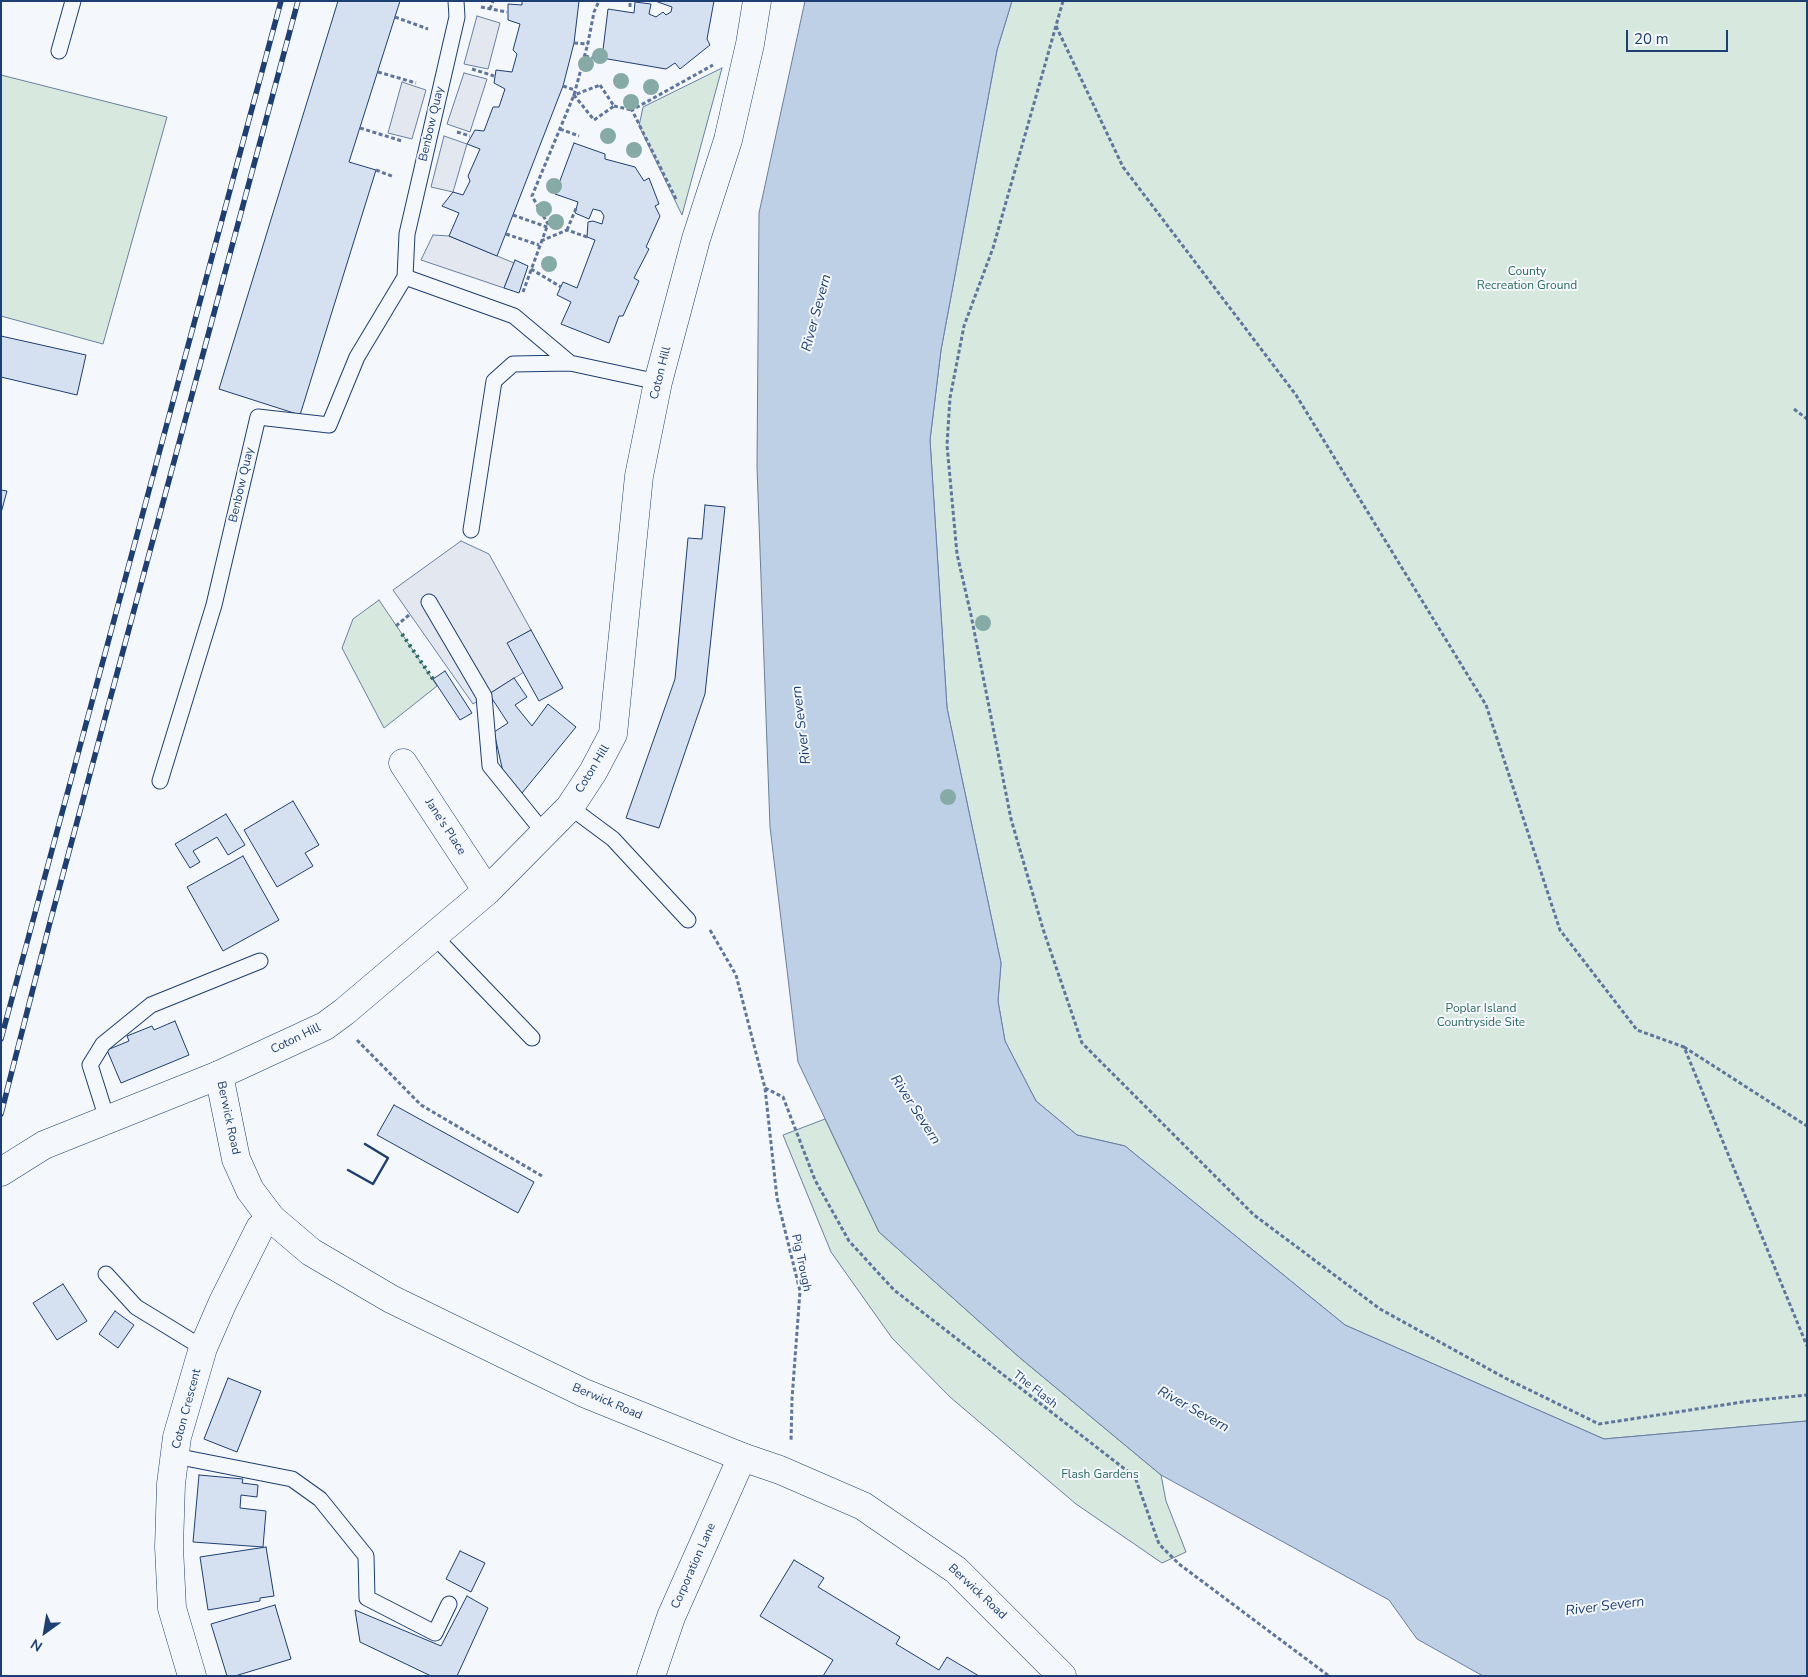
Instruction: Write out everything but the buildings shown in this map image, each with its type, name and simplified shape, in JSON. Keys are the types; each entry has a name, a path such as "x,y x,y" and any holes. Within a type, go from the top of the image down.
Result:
{"main road":[{"name":"Coton Hill","path":"1,1172 44,1145 219,1075 318,1029 344,1012 436,937 486,891 570,806 593,772 613,734 639,476 658,382 696,239 728,140 750,44 757,1"},
{"name":"Jane's Place","path":"403,763 486,891"},
{"name":"Berwick Road","path":"219,1075 236,1159 250,1190 271,1218 311,1252 391,1299 584,1393 742,1457 780,1470 863,1506 956,1570 1062,1676"},
{"name":"Coton Crescent","path":"192,1676 172,1608 169,1546 171,1484 177,1437 204,1348 223,1302 260,1228 271,1218"},
{"name":"Corporation Lane","path":"651,1676 671,1617 742,1457"}],"lane":[{"path":"59,51 73,1"},
{"name":"Benbow Quay","path":"160,781 214,605 258,417 329,424 357,357 405,277 407,234 457,17 456,1"},
{"path":"405,277 514,316 570,363"},
{"path":"471,530 494,381 513,364 570,363 658,382"},
{"path":"428,602 484,696 490,766 544,834"},
{"path":"570,806 613,839 688,920"},
{"path":"436,937 532,1038"},
{"path":"107,1119 90,1065 103,1044 151,1005 260,961"},
{"path":"106,1274 136,1308 204,1348"},
{"path":"175,1456 292,1479 320,1499 366,1556 366,1598 436,1633 449,1604"}],"path":[{"path":"490,8 493,1"},
{"path":"514,316 548,224 532,196 574,96 588,44 594,12 599,1"},
{"path":"630,1 630,7"},
{"path":"1063,1 993,248 964,326 950,398 947,445 957,554 975,633 1011,819 1042,929 1082,1043 1254,1215 1380,1309 1505,1378 1599,1424 1749,1401 1807,1395"},
{"path":"395,17 452,38"},
{"path":"1056,25 1123,167 1296,395 1486,705 1560,930 1637,1030 1684,1047 1807,1126"},
{"path":"574,42 588,44"},
{"path":"574,96 600,85 614,106 632,110 750,44"},
{"path":"585,56 602,60"},
{"path":"378,72 440,90"},
{"path":"563,86 575,90"},
{"path":"574,96 594,120 614,106"},
{"path":"632,110 696,239"},
{"path":"360,128 427,149"},
{"path":"560,128 578,136"},
{"path":"567,230 577,206"},
{"path":"513,215 547,228"},
{"path":"541,241 567,230 587,237"},
{"path":"506,234 539,246"},
{"path":"531,269 561,287"},
{"path":"1794,409 1807,419"},
{"path":"396,626 410,615"},
{"path":"344,1012 359,1045 421,1105 542,1176"},
{"path":"1684,1047 1807,1346"},
{"name":"Pig Trough","path":"765,1088 777,1198 800,1291 792,1399 791,1444"},
{"name":"The Flash","path":"765,1088 783,1097 815,1180 849,1241 894,1290 1135,1477 1159,1544 1179,1564 1328,1676"}],"green space":[{"path":"1012,1 1807,1 1807,1421 1604,1439 1345,1325 1125,1146 1077,1135 1036,1101 1005,1041 998,1001 1001,963 947,708 930,440 941,350 997,50"},
{"path":"722,68 682,215 639,126 643,107"},
{"path":"1,75 167,117 103,344 1,316"},
{"path":"379,600 437,686 384,728 342,648 353,619"},
{"name":"Flash Gardens","path":"825,1119 879,1232 1019,1357 1161,1475 1166,1501 1186,1552 1162,1563 1076,1504 950,1397 892,1338 831,1252 783,1135"}],"shaded area":[{"path":"477,16 500,23 488,69 464,64"},
{"path":"464,73 487,79 470,132 447,124"},
{"path":"402,82 426,90 412,139 388,133"},
{"path":"444,136 467,144 453,192 431,187"},
{"path":"433,235 449,236 514,263 504,288 421,260"},
{"path":"461,541 489,554 531,630 508,643 524,672 473,704 393,590"}],"water":[{"name":"River Severn","path":"805,1 1012,1 997,50 941,350 930,440 947,708 1001,963 998,1001 1005,1041 1036,1101 1077,1135 1125,1146 1345,1325 1604,1439 1807,1421 1807,1676 1483,1676 1417,1639 1389,1600 1161,1475 1019,1357 879,1232 798,1062 770,827 757,467 759,213"}],"railway":[{"path":"1,1039 281,1"},
{"path":"1,1114 49,926 298,1"}],"hedge":[{"path":"402,634 435,682"}],"wall":[{"path":"348,1170 373,1184 388,1158 365,1144"}],"park label":[{"name":"County Recreation Ground","path":"1527,279"},
{"name":"Poplar Island Countryside Site","path":"1481,1016"}]}
